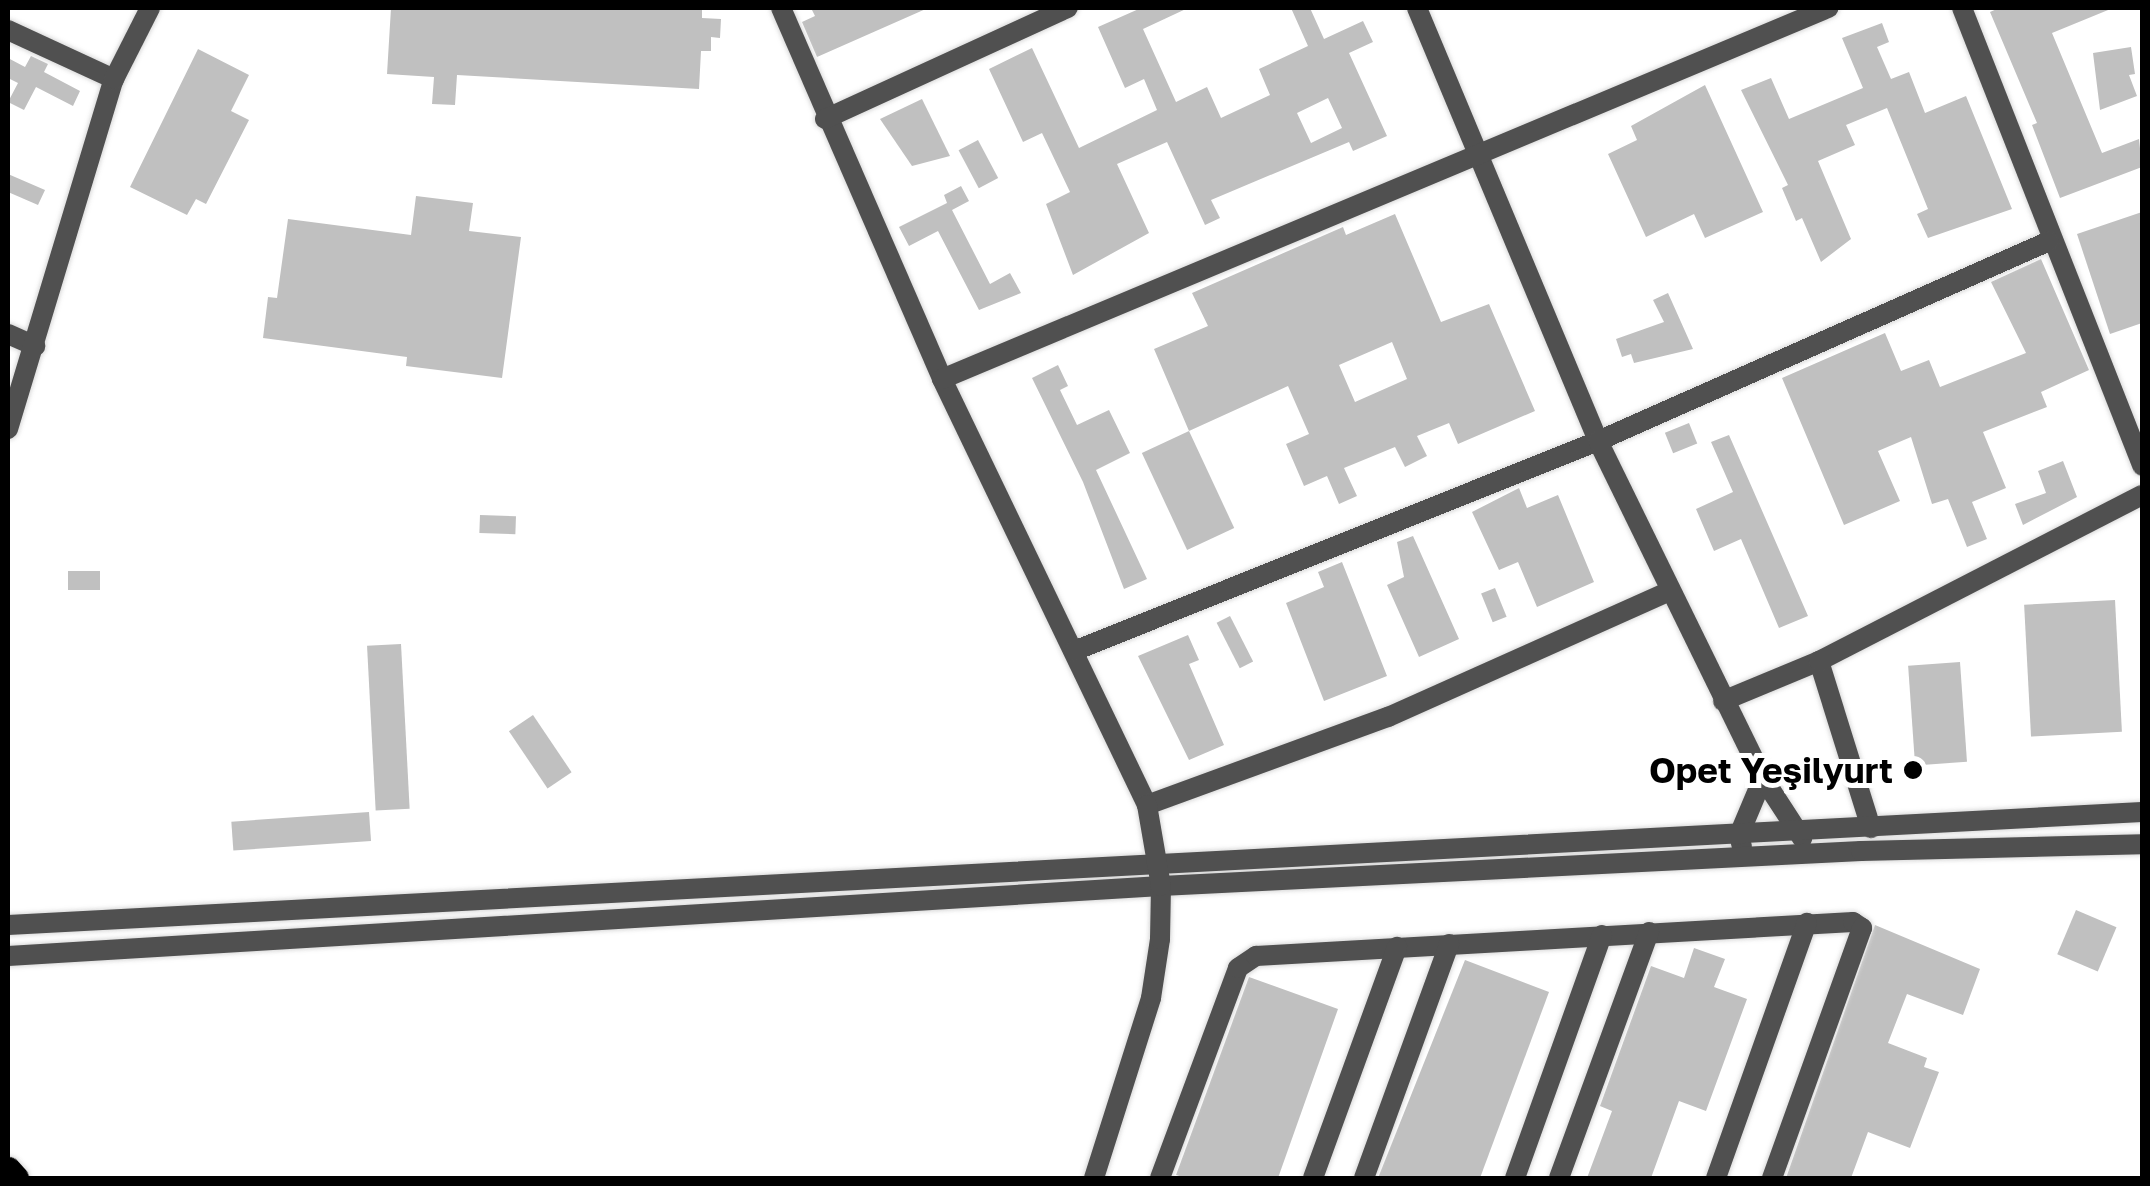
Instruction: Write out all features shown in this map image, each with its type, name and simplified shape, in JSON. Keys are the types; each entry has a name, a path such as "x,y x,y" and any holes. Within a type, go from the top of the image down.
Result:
{"main road":[{"path":"8,1169 16,1178"}],"street":[{"path":"8,430 114,80 150,8"},
{"path":"780,8 824,118 942,379 1147,805 1159,876 1151,998 1094,1178"},
{"path":"824,118 1068,8"},
{"path":"1417,8 1476,160 1668,592 1764,778 1810,853"},
{"path":"942,379 1476,160 1828,8"},
{"path":"1962,8 2049,241 2121,399 2142,466"},
{"path":"8,30 114,80"},
{"path":"1074,651 1598,441 2049,241"},
{"path":"8,334 35,346"},
{"path":"1724,701 1819,661 2142,495"},
{"path":"1147,805 1388,717 1668,592"},
{"path":"1819,661 1871,828"},
{"path":"1741,846 1764,778"},
{"path":"1741,846 1798,832 2142,812"},
{"path":"8,925 1159,876 1741,846 1810,853 2142,844"},
{"path":"8,956 1159,876"},
{"path":"1716,1178 1808,923"},
{"path":"1160,1178 1238,968 1256,956 1808,923 1862,928 1772,1178"},
{"path":"1559,1178 1649,932"},
{"path":"1515,1178 1602,935"},
{"path":"1364,1178 1448,944"},
{"path":"1314,1178 1397,946"}],"building":[{"path":"391,8 702,8 702,18 721,19 720,38 711,37 711,51 701,51 699,89 457,75 455,105 432,104 434,77 387,74"},
{"path":"811,8 928,8 817,57 802,22 815,16"},
{"path":"1141,8 1188,8 1143,29 1176,102 1207,87 1221,118 1270,95 1259,69 1308,46 1291,8 1310,8 1324,39 1363,21 1373,42 1349,53 1387,136 1353,151 1349,142 1211,200 1220,218 1205,225 1167,142 1117,164 1149,233 1073,275 1046,204 1070,192 1042,133 1023,142 989,69 1032,48 1079,148 1157,110 1144,79 1125,88 1098,27","holes":["1328,98 1342,128 1311,143 1297,113"]},
{"path":"1999,8 2113,8 2052,33 2102,153 2139,139 2142,167 2060,198 2032,125 2037,123 1990,12"},
{"path":"1882,23 1889,42 1877,47 1891,79 1909,72 1925,113 1966,96 2012,209 1928,238 1917,214 1928,209 1887,108 1846,125 1855,145 1818,161 1851,239 1821,262 1802,218 1796,221 1782,188 1788,185 1741,90 1771,78 1789,119 1863,88 1842,38"},
{"path":"2131,47 2135,74 2129,75 2137,96 2100,110 2093,53"},
{"path":"198,49 249,75 231,111 249,120 206,204 196,199 187,215 130,187"},
{"path":"31,56 48,64 44,72 80,91 73,106 36,87 24,110 8,102 18,83 8,78 8,58 25,67"},
{"path":"1705,85 1763,212 1705,238 1694,214 1646,237 1608,154 1637,140 1631,126"},
{"path":"922,99 950,156 912,166 880,119"},
{"path":"978,140 998,178 979,188 959,150"},
{"path":"8,174 45,190 38,205 8,192"},
{"path":"961,186 969,201 952,210 990,284 1010,273 1021,293 979,310 938,231 909,246 899,227 947,203 944,195"},
{"path":"416,196 473,203 469,231 521,237 502,378 406,366 407,357 263,338 268,297 277,298 288,219 411,235"},
{"path":"2142,212 2142,323 2110,334 2077,234"},
{"path":"1395,214 1441,322 1489,304 1535,411 1458,444 1449,423 1417,436 1427,456 1405,467 1395,447 1344,468 1357,496 1339,504 1327,476 1304,486 1286,444 1309,434 1288,386 1189,431 1154,349 1208,326 1192,293 1343,227 1346,235","holes":["1392,342 1407,379 1355,402 1339,365"]},
{"path":"2041,259 2089,370 2041,392 2047,407 1983,432 2006,488 1972,502 1987,539 1967,547 1948,499 1932,504 1911,437 1878,451 1900,501 1844,525 1782,378 1885,333 1901,371 1929,360 1940,387 2026,353 1991,282"},
{"path":"1668,293 1693,349 1634,363 1631,354 1622,357 1616,339 1664,322 1653,300"},
{"path":"1058,365 1068,386 1060,390 1077,425 1109,410 1130,453 1096,470 1147,579 1124,589 1083,482 1032,378"},
{"path":"1689,423 1697,443 1673,453 1665,433"},
{"path":"1189,431 1234,528 1187,550 1142,453"},
{"path":"1729,435 1808,616 1779,628 1741,539 1714,551 1696,509 1733,492 1711,442"},
{"path":"2063,461 2077,497 2023,525 2015,504 2046,493 2038,471"},
{"path":"1519,488 1527,508 1558,495 1594,582 1537,607 1518,562 1499,570 1472,512"},
{"path":"480,515 516,516 515,534 479,533"},
{"path":"1413,536 1459,639 1419,657 1387,585 1404,577 1397,542"},
{"path":"1342,562 1387,676 1324,701 1286,603 1324,587 1318,572"},
{"path":"68,571 100,571 100,590 68,590"},
{"path":"1495,588 1507,617 1493,622 1481,594"},
{"path":"2115,600 2122,732 2031,737 2024,605"},
{"path":"1230,616 1253,661 1240,668 1217,623"},
{"path":"1188,635 1199,660 1189,664 1224,745 1189,760 1138,656"},
{"path":"401,644 410,809 376,811 367,646"},
{"path":"1960,662 1967,762 1915,765 1908,666"},
{"path":"533,715 572,772 548,788 509,731"},
{"path":"369,812 371,841 233,851 231,822"},
{"path":"2076,910 2117,927 2098,971 2057,954"},
{"path":"1875,925 1980,969 1963,1015 1907,994 1888,1043 1927,1058 1924,1067 1939,1072 1910,1148 1868,1132 1851,1178 1786,1178"},
{"path":"1694,948 1725,959 1714,987 1747,999 1706,1111 1679,1101 1651,1178 1587,1178 1612,1111 1600,1106 1651,966 1684,978"},
{"path":"1465,960 1549,992 1480,1178 1378,1178"},
{"path":"1249,977 1338,1009 1278,1178 1176,1175"}],"place":[{"name":"Opet Yeşilyurt","path":"1913,770"}]}
